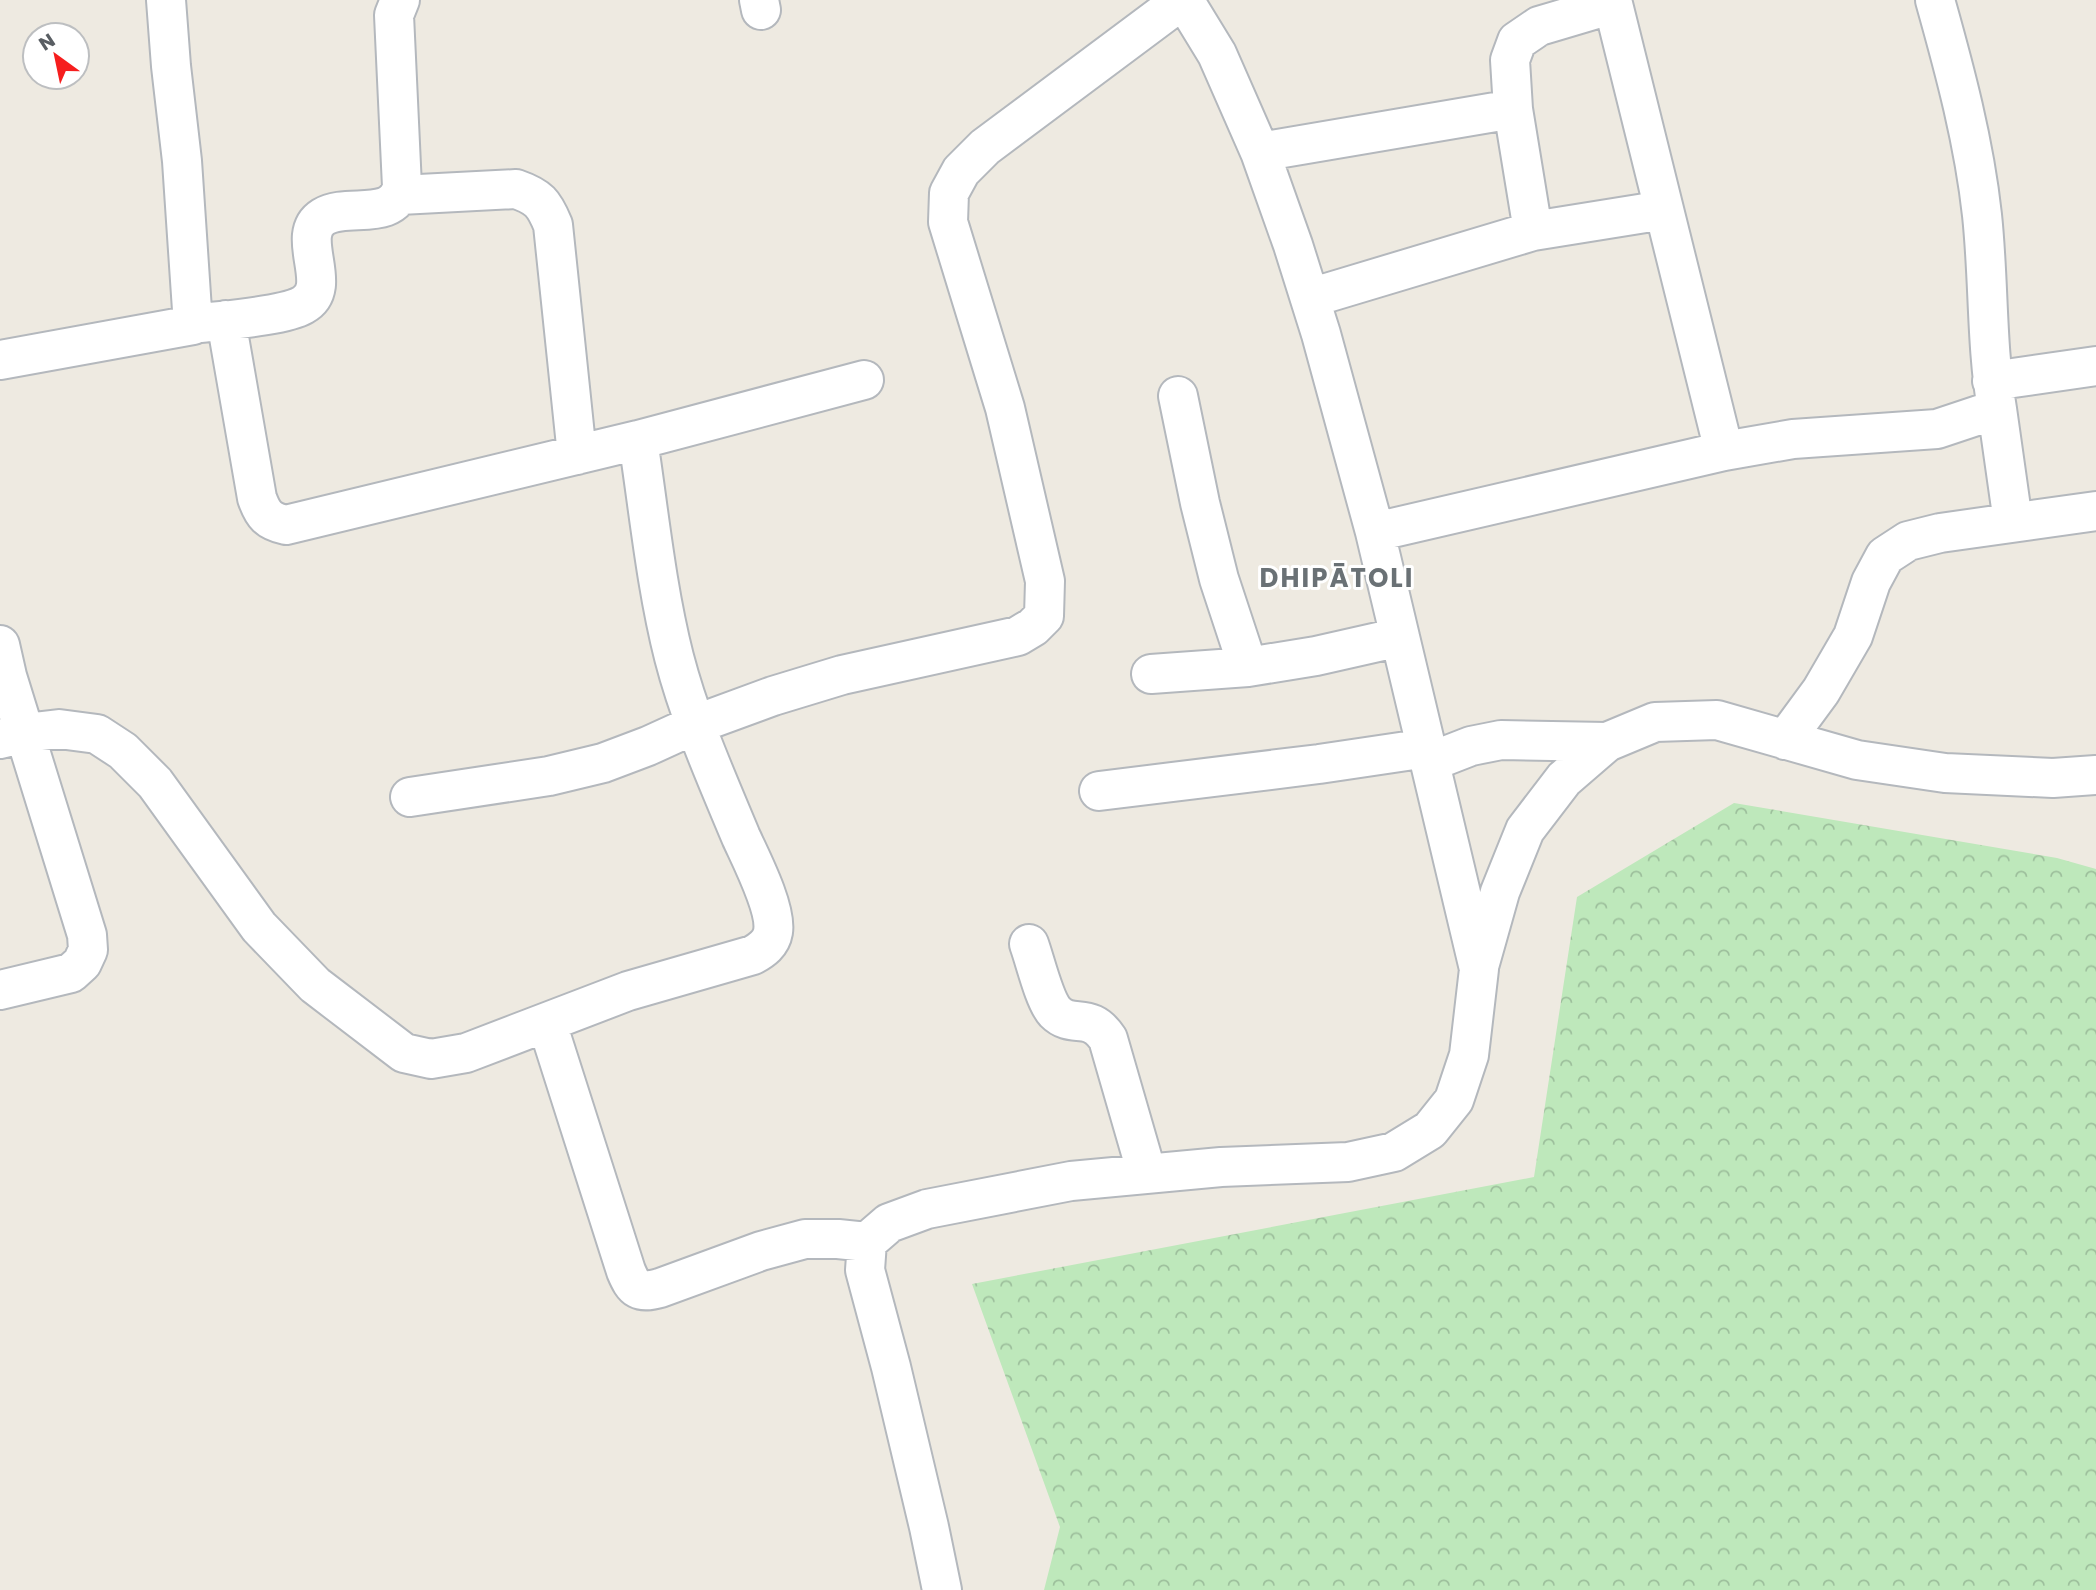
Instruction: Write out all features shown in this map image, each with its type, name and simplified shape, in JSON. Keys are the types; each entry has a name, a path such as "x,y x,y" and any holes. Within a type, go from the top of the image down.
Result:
{"street":[{"path":"166,0 182,161 210,322 257,498 263,514 272,522 286,525 638,440 864,380"},
{"path":"0,360 289,310 304,305 314,295 316,284 312,238 315,226 323,218 335,213 385,208 400,195 402,187 394,15 400,0"},
{"path":"410,797 549,776 603,763 773,696 842,675 1018,636 1034,627 1044,615 1045,581 1005,408 948,222 950,193 961,171 985,147 1183,0 1217,54 1260,152 1310,298 1376,532 1479,968"},
{"path":"1935,0 1973,146 1982,217 1995,395 2013,522"},
{"path":"1533,231 1513,108 1510,60 1517,41 1539,26 1612,2 1724,451"},
{"path":"1260,152 1513,108"},
{"path":"400,195 516,189 533,195 545,206 553,225 576,455"},
{"path":"1310,298 1533,231 1664,210"},
{"path":"1376,532 1724,451 1793,439 1937,429 1995,395 2096,366"},
{"path":"1178,396 1219,579 1248,667"},
{"path":"12,736 59,729 97,734 123,751 155,783 259,928 315,985 404,1053 432,1059 466,1053 628,991 753,955 765,948 773,935 773,919 694,725 674,656 658,574 638,440"},
{"path":"1785,740 1821,691 1853,636 1871,582 1885,556 1908,541 1940,533 2096,511"},
{"path":"1151,674 1248,667 1316,656 1400,637"},
{"path":"0,645 12,736 86,935 88,950 82,963 71,973 0,990"},
{"path":"942,1590 923,1501 865,1270 867,1242 889,1223 928,1209 1071,1181 1221,1167 1348,1162 1394,1152 1430,1129 1454,1100 1469,1055 1479,968 1500,892 1525,830 1564,779 1608,743 1655,722 1717,720 1857,760 1945,773 2053,778 2096,775"},
{"path":"1099,791 1319,764 1428,755 1501,740 1608,743"},
{"path":"1029,944 1049,1003 1056,1013 1067,1020 1090,1021 1101,1028 1108,1039 1147,1174"},
{"path":"547,1023 626,1271 631,1284 639,1290 660,1288 761,1251 805,1239 867,1242"}],"green space":[{"path":"1734,803 2057,858 2096,869 2096,1590 1044,1590 1060,1527 972,1284 1534,1177 1577,897"}],"district":[{"name":"DHIPĀTOLI","path":"1337,578"}]}
